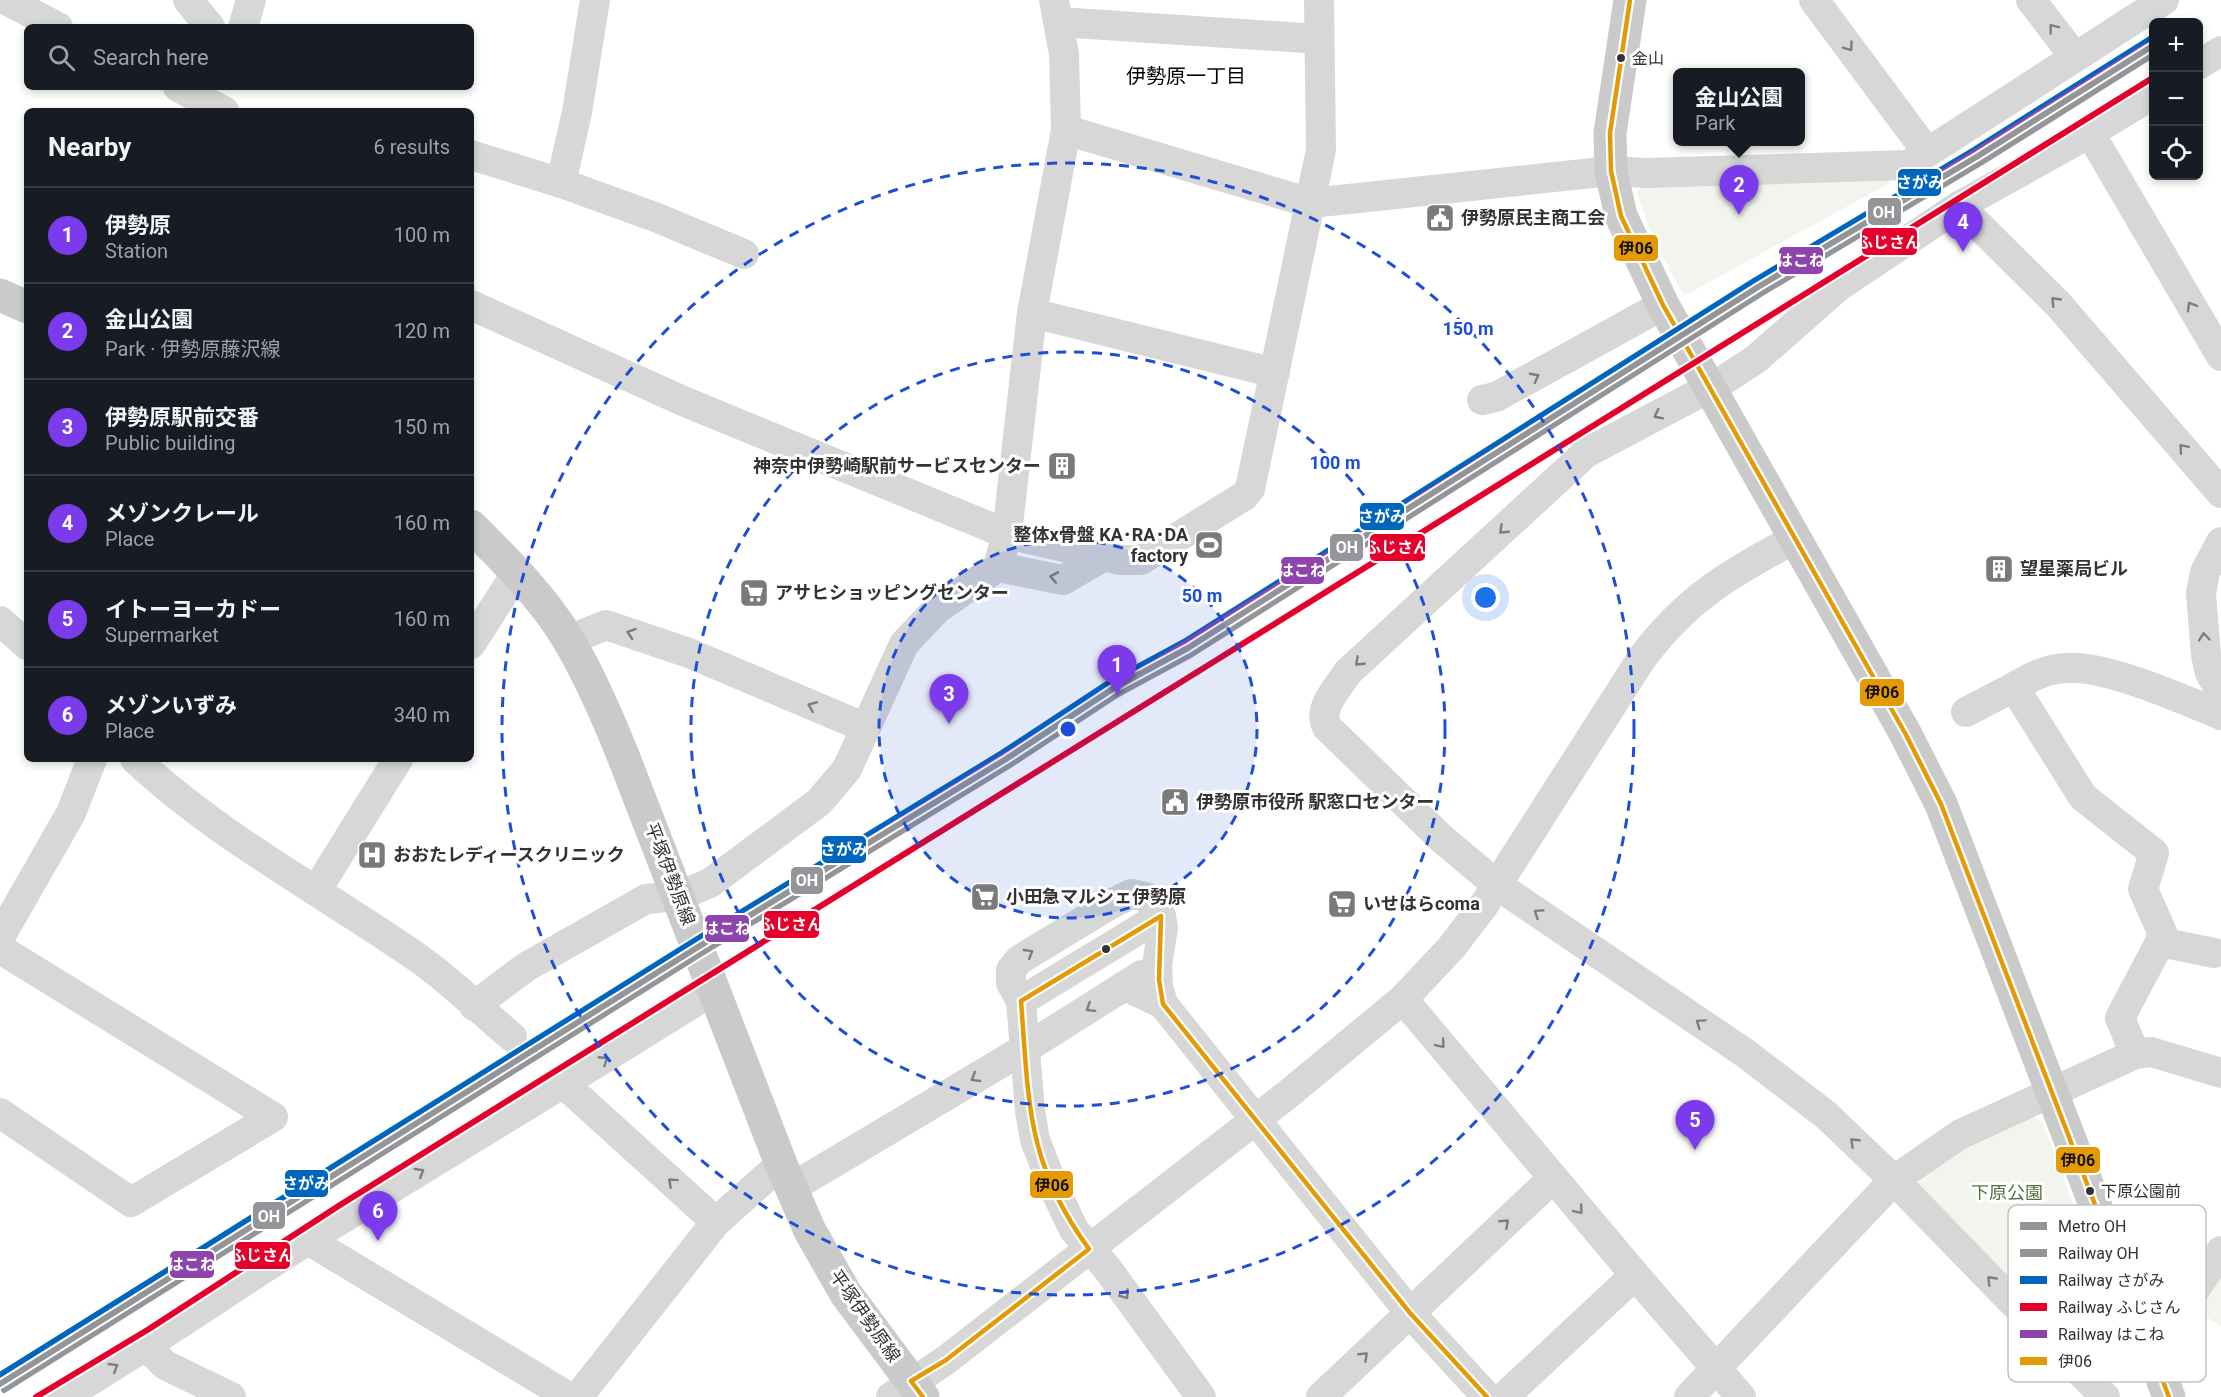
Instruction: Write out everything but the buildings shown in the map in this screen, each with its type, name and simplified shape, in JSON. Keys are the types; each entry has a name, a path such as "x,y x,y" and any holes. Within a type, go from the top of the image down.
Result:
{"main road":[{"path":"1630,0 1610,123 1611,171 1621,216 1663,305 1905,733 1941,804 2096,1205"},
{"path":"0,296 24,306"},
{"name":"平塚伊勢原線","path":"474,529 517,572 568,639 600,700 679,896 786,1176 810,1231 846,1294 909,1392"},
{"path":"2163,1382 2169,1397"}],"street":[{"path":"6,0 52,24"},
{"path":"188,0 208,24"},
{"path":"244,24 251,0"},
{"path":"561,183 577,112 595,0"},
{"path":"474,306 683,401 1007,534 1104,556 1141,560 1240,498 1250,489 1321,150 1319,0"},
{"path":"1814,0 1927,152"},
{"path":"2031,0 2074,56"},
{"path":"1066,130 1311,203 1611,171 1645,173 1908,165 2164,0"},
{"path":"474,1006 526,967 646,899 679,896 710,883 819,802 846,770 891,667 904,644 937,609 998,567 1007,534 1032,313 1066,130 1066,72 1056,11 1319,39"},
{"path":"2203,62 2221,51"},
{"path":"184,90 219,108"},
{"path":"226,108 229,90"},
{"path":"2008,1297 1894,1180 1826,1116 1773,1072 1497,885 1441,838 1327,727 1323,718 1324,709 1348,672 1586,453 1710,388 1756,359 1839,286 1959,206 2090,134 2149,97"},
{"path":"2090,134 2221,356"},
{"path":"474,156 561,183 656,217 744,254"},
{"path":"1959,206 2058,304 2221,493"},
{"path":"1482,400 1496,397 1560,364 1663,305"},
{"path":"1032,313 1275,373"},
{"path":"909,1392 946,1360 1253,1119 1287,1095 1403,999 1451,948 1497,885 1642,658 1667,626 1713,585 1794,538"},
{"path":"2221,542 2205,572 2201,593 2206,655 2210,673 2221,692"},
{"path":"998,567 1063,580 1104,556"},
{"path":"474,639 517,572"},
{"path":"0,621 24,642"},
{"path":"568,639 606,625 689,653 866,728"},
{"path":"1966,712 2036,673 2067,667 2118,676 2221,715"},
{"path":"2014,687 2083,797 2149,836 2154,853 2143,889 2162,932 2160,942 2120,1018 2135,1054"},
{"path":"0,937 71,813 91,762"},
{"path":"138,762 174,795 232,838 420,960 512,1037"},
{"path":"316,891 396,762"},
{"path":"1201,1397 1074,1230 1035,1140 1021,1000 1011,983 1011,970 1019,960 1131,894 1146,897 1161,916 1162,945 1157,965 1158,986 1163,1004 1410,1313 1487,1397"},
{"path":"2160,942 2214,953"},
{"path":"0,949 273,1117 131,1202 0,1113"},
{"path":"578,1397 716,1222 786,1176 1026,1048 1157,965"},
{"path":"1125,986 1163,1004"},
{"path":"63,1397 147,1347 308,1240 565,1085 715,989"},
{"path":"1403,999 1635,1275 1741,1397"},
{"path":"1689,1397 1894,1180 1959,1135 2052,1090 2135,1054 2151,1052 2221,1073"},
{"path":"565,1085 716,1222"},
{"path":"1321,1397 1553,1178"},
{"path":"308,1240 569,1397"},
{"path":"2206,1273 2221,1251"},
{"path":"1504,1397 1635,1275"},
{"path":"147,1347 165,1365 216,1394"},
{"path":"2090,1382 2105,1397"}],"green space":[{"path":"1887,177 1890,183 1684,296 1652,237 1637,192 1646,184"},
{"name":"下原公園","path":"2033,1116 2042,1121 2073,1205 2008,1205 2008,1281 1918,1183 1965,1148"},
{"path":"2221,1272 2221,1326 2206,1317 2206,1294"}],"metro line":[{"name":"OH","path":"0,1384 698,947 1006,759 1114,688 1188,648 1758,287 1978,156 2149,48"}],"rail line":[{"name":"さがみ","path":"0,1375 694,941 1002,753 1110,682 1184,642 1754,281 1974,150 2149,40"},
{"name":"はこね","path":"0,1384 133,1303 324,1179 2146,46"},
{"name":"OH","path":"4,1390 702,953 1010,765 1118,694 1192,654 1762,293 1982,162 2149,57"},
{"name":"ふじさん","path":"36,1397 149,1329 340,1205 2149,80"}],"transit line":[{"name":"伊06","path":"1630,0 1610,133 1611,171 1621,216 1663,305 1905,733 1941,804 2095,1205"},
{"name":"伊06","path":"923,1397 911,1381 946,1360 1089,1249 1068,1218 1053,1188 1034,1131 1029,1101 1021,1001 1161,916 1159,980 1163,1004 1410,1313 1487,1397"},
{"name":"伊06","path":"2163,1382 2169,1397"}],"place":[{"name":"金山","path":"1621,58"},
{"name":"金山公園","path":"1739,215"},
{"name":"伊勢原民主商工会","path":"1440,218"},
{"name":"メゾンクレール","path":"1963,252"},
{"name":"神奈中伊勢崎駅前サービスセンター","path":"1062,466"},
{"name":"整体x骨盤 KA･RA･DA factory","path":"1209,545"},
{"name":"望星薬局ビル","path":"1999,569"},
{"name":"アサヒショッピングセンター","path":"754,593"},
{"name":"伊勢原","path":"1117,695"},
{"name":"伊勢原駅前交番","path":"949,724"},
{"name":"伊勢原市役所 駅窓口センター","path":"1175,802"},
{"name":"おおたレディースクリニック","path":"372,855"},
{"name":"小田急マルシェ伊勢原","path":"985,897"},
{"name":"いせはらcoma","path":"1342,904"},
{"name":"イトーヨーカドー","path":"1695,1150"},
{"name":"下原公園前","path":"2090,1191"},
{"name":"メゾンいずみ","path":"378,1241"}],"district":[{"name":"伊勢原一丁目","path":"1186,76"}]}
